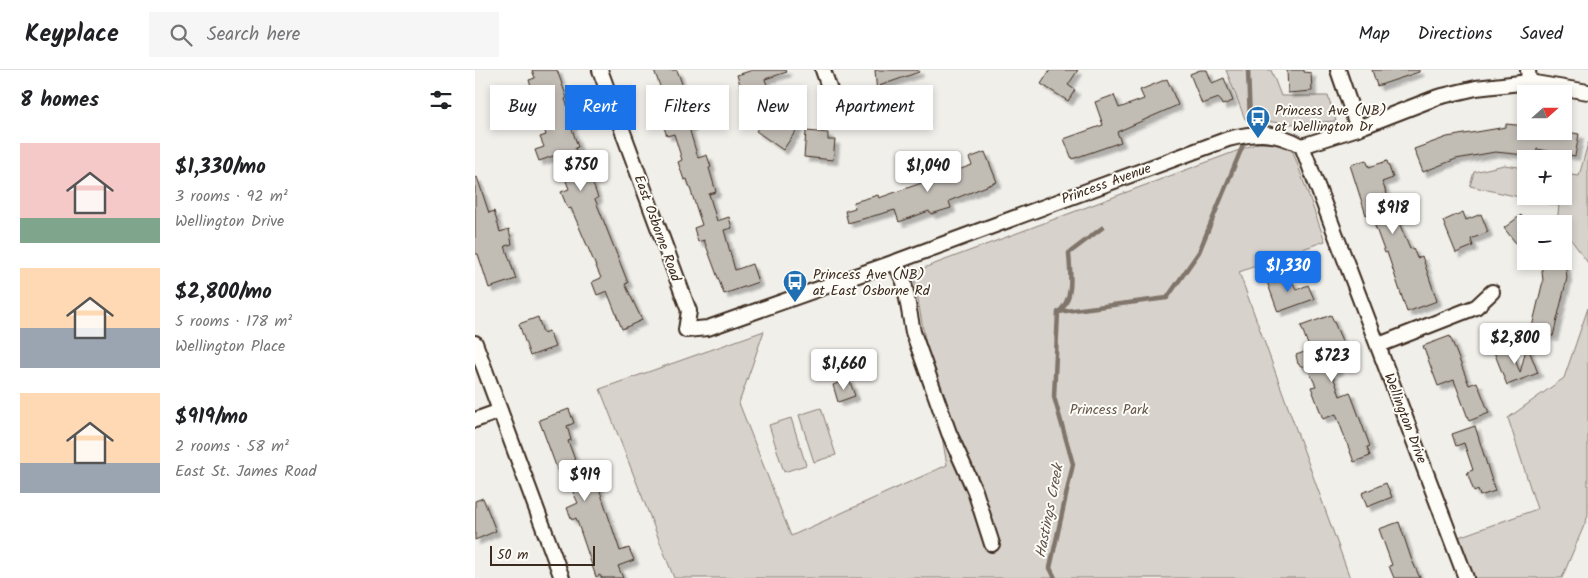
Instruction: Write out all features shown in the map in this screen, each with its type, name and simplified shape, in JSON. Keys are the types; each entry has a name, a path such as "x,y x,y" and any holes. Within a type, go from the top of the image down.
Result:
{"street":[{"name":"East Osborne Road","path":"601,70 689,311 686,330"},
{"path":"823,70 828,85"},
{"path":"1338,70 1358,128"},
{"path":"1302,146 1358,128 1438,97 1502,84 1528,76 1588,92"},
{"name":"Princess Avenue","path":"686,330 707,328 895,262 1072,194 1228,139 1255,132 1285,136 1302,146"},
{"name":"Wellington Drive","path":"1302,146 1466,578"},
{"path":"895,262 903,282 913,332 949,433 975,491 992,544"},
{"path":"1379,345 1476,307 1491,292"},
{"path":"475,343 562,578"},
{"path":"475,420 500,411"}],"green space":[{"path":"1226,70 1271,70 1281,96 1328,96 1336,121 1291,124 1245,119"},
{"name":"Princess Park","path":"1258,143 1283,144 1293,152 1325,241 1239,272 1350,578 674,578 600,389 764,331 739,403 791,536 947,465 913,272"},
{"path":"1588,143 1588,263 1572,241 1572,215 1558,215 1559,206 1555,205 1572,205 1572,175 1579,176"},
{"path":"1504,165 1517,167 1517,197 1470,186 1474,172"},
{"path":"1588,308 1588,516 1562,578 1466,578 1453,539 1537,509 1508,418 1564,378"},
{"path":"821,408 836,455 814,462 799,415"},
{"path":"791,418 806,465 784,472 769,425"}],"building":[{"path":"532,70 557,70 565,92 565,130 572,130 578,147 575,148 588,183 592,181 598,198 595,199 628,283 625,284 642,320 622,329 607,291 597,295 592,282 601,278 571,208 568,209 561,192 569,189 556,155 539,161 535,150 544,147 540,137 546,135 544,130 555,130 555,85 531,85 529,80 535,78"},
{"path":"654,70 677,70 682,85 660,85"},
{"path":"753,70 786,70 787,72 765,79 767,85 740,85 737,75"},
{"path":"875,70 918,70 919,72 882,85 876,85"},
{"path":"1050,70 1078,70 1068,85 1075,90 1068,101 1041,84"},
{"path":"1200,70 1207,70 1212,83 1224,78 1233,101 1222,105 1219,98 1202,104 1190,74"},
{"path":"1287,70 1304,70 1304,72 1311,73 1312,91 1288,93"},
{"path":"1372,70 1419,70 1419,72 1377,86"},
{"path":"1167,79 1178,105 1117,132 1121,142 1072,159 1064,139 1103,125 1095,102 1114,95 1119,108 1144,99 1140,90"},
{"path":"1506,124 1517,125 1517,140 1573,140 1573,133 1579,134 1575,156 1572,155 1572,150 1517,150 1517,154 1495,152 1456,159 1423,172 1414,149 1447,137 1506,127"},
{"path":"665,130 690,130 698,158 707,155 716,192 709,194 717,221 729,217 732,228 724,230 735,270 752,264 758,282 724,294 704,240 698,242 694,228 702,225 687,179 684,180 678,162 682,160 674,134 667,136"},
{"path":"757,130 797,130 783,150"},
{"path":"806,131 828,133 828,140 835,140 833,160 804,157"},
{"path":"985,152 997,182 949,201 951,208 931,214 929,211 899,222 895,210 848,223 845,211 855,208 854,202 878,195 879,198 972,165 969,158"},
{"path":"1366,160 1369,167 1387,161 1393,178 1382,182 1410,249 1413,248 1417,258 1422,256 1437,301 1407,312 1387,252 1385,253 1374,223 1371,224 1369,214 1366,215 1350,165"},
{"path":"477,177 489,213 494,211 500,232 509,229 512,244 505,246 516,279 489,288 478,254 475,254 475,178"},
{"path":"1463,212 1466,220 1481,214 1488,232 1471,239 1473,246 1456,253 1443,221"},
{"path":"1517,218 1517,245 1504,228"},
{"path":"1542,270 1566,270 1567,278 1553,336 1531,331 1543,281"},
{"path":"1283,273 1286,282 1292,280 1296,290 1308,285 1314,299 1278,312 1266,279"},
{"path":"1331,315 1346,350 1333,356 1339,370 1332,373 1340,396 1350,392 1370,446 1367,447 1370,456 1354,462 1336,414 1323,419 1311,387 1316,386 1306,365 1303,367 1298,364 1296,355 1310,350 1301,326"},
{"path":"538,317 543,333 549,331 555,347 530,356 519,324"},
{"path":"1450,336 1469,385 1477,382 1489,413 1469,421 1454,380 1438,386 1423,346"},
{"path":"1510,345 1520,373 1527,345 1538,373 1507,385 1494,352"},
{"path":"849,379 855,396 838,402 833,385"},
{"path":"569,409 574,423 567,426 571,440 568,441 584,484 593,480 595,486 598,485 620,551 629,548 634,560 618,566 623,578 602,578 600,575 596,577 576,518 572,520 567,508 578,503 569,483 563,485 539,420"},
{"path":"1475,426 1495,491 1480,496 1478,490 1474,492 1467,472 1473,470 1464,443 1456,446 1452,434"},
{"path":"1386,483 1392,497 1367,507 1362,493"},
{"path":"483,498 496,531 475,540 475,501"},
{"path":"1399,522 1420,578 1394,578 1389,566 1392,565 1379,529"}],"waterway":[{"name":"Hastings Creek","path":"1248,70 1250,121"},
{"name":"Hastings Creek","path":"1055,578 1050,568 1073,464 1054,397 1058,312 1167,298 1199,252 1243,145"},
{"path":"1059,312 1064,306 1069,292 1069,253 1102,228"}],"place":[{"name":"Princess Ave (NB) at Wellington Dr","path":"1258,139"},
{"name":"Princess Ave (NB) at East Osborne Rd","path":"795,303"}]}
